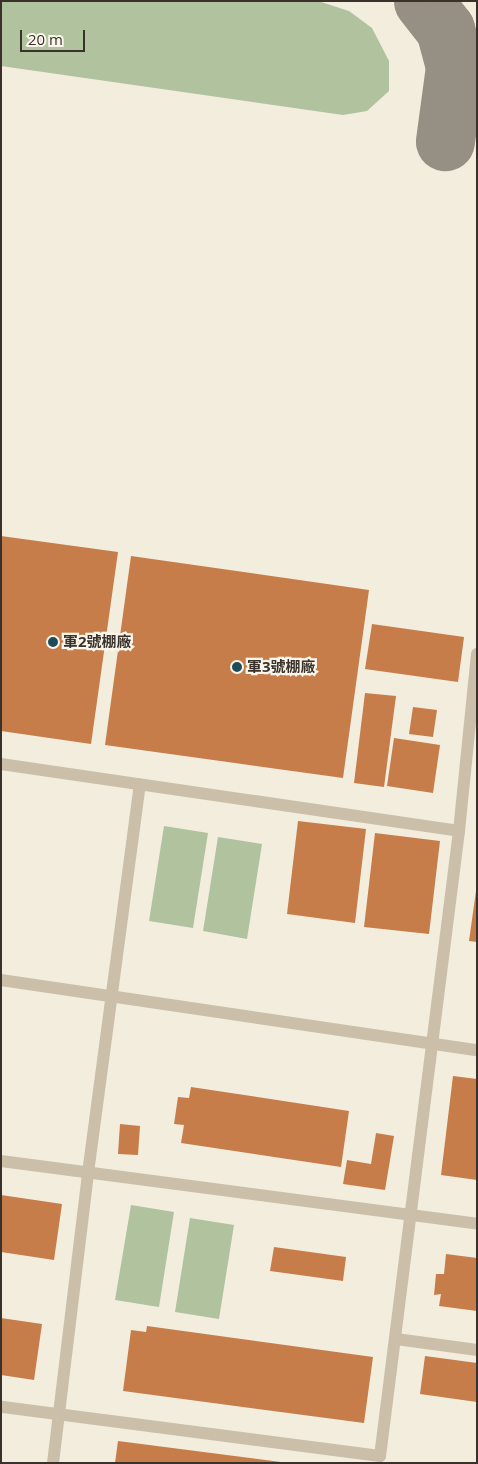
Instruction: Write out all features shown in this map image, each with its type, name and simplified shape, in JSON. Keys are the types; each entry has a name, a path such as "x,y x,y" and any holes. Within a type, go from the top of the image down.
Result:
{"lane":[{"path":"1,1406 380,1456 460,831 477,654"},
{"path":"1,764 460,831"},
{"path":"54,1463 110,998 140,784"},
{"path":"1,980 110,998 477,1050"},
{"path":"1,1161 477,1224"},
{"path":"396,1339 477,1350"}],"green space":[{"path":"1,1 318,1 349,11 372,28 389,61 389,91 367,111 343,115 1,66"},
{"path":"164,826 208,833 193,928 149,921"},
{"path":"218,837 262,844 247,939 203,931"},
{"path":"131,1205 174,1212 159,1307 115,1300"},
{"path":"190,1218 234,1225 219,1319 175,1312"}],"building":[{"name":"軍2號棚廠","path":"1,536 118,552 91,744 1,731"},
{"name":"軍3號棚廠","path":"131,556 369,590 343,778 105,745"},
{"path":"372,624 464,637 458,682 365,669"},
{"path":"365,693 396,696 384,787 354,783"},
{"path":"413,707 437,710 433,737 409,734"},
{"path":"394,738 440,745 433,793 387,786"},
{"path":"298,821 366,829 355,923 287,914"},
{"path":"375,833 440,841 429,934 364,927"},
{"path":"477,891 477,942 469,941"},
{"path":"453,1076 477,1079 477,1180 441,1175"},
{"path":"191,1087 349,1111 341,1167 181,1143 184,1125 174,1124 178,1097 189,1098"},
{"path":"120,1124 140,1126 138,1155 118,1154"},
{"path":"376,1133 394,1136 385,1190 343,1184 347,1160 371,1164"},
{"path":"1,1195 62,1204 54,1260 1,1252"},
{"path":"274,1247 346,1257 343,1281 270,1271"},
{"path":"446,1254 477,1258 477,1311 439,1306 441,1294 434,1295 436,1274 444,1274"},
{"path":"1,1318 42,1324 34,1380 1,1375"},
{"path":"147,1326 373,1357 364,1423 123,1391 131,1330 146,1332"},
{"path":"425,1356 477,1363 477,1402 420,1394"},
{"path":"118,1441 281,1462 281,1463 115,1463"}],"taxiway":[{"path":"423,1 445,29 455,67 445,141"}],"place":[{"name":"軍2號棚廠","path":"53,642"},
{"name":"軍3號棚廠","path":"237,667"}]}
